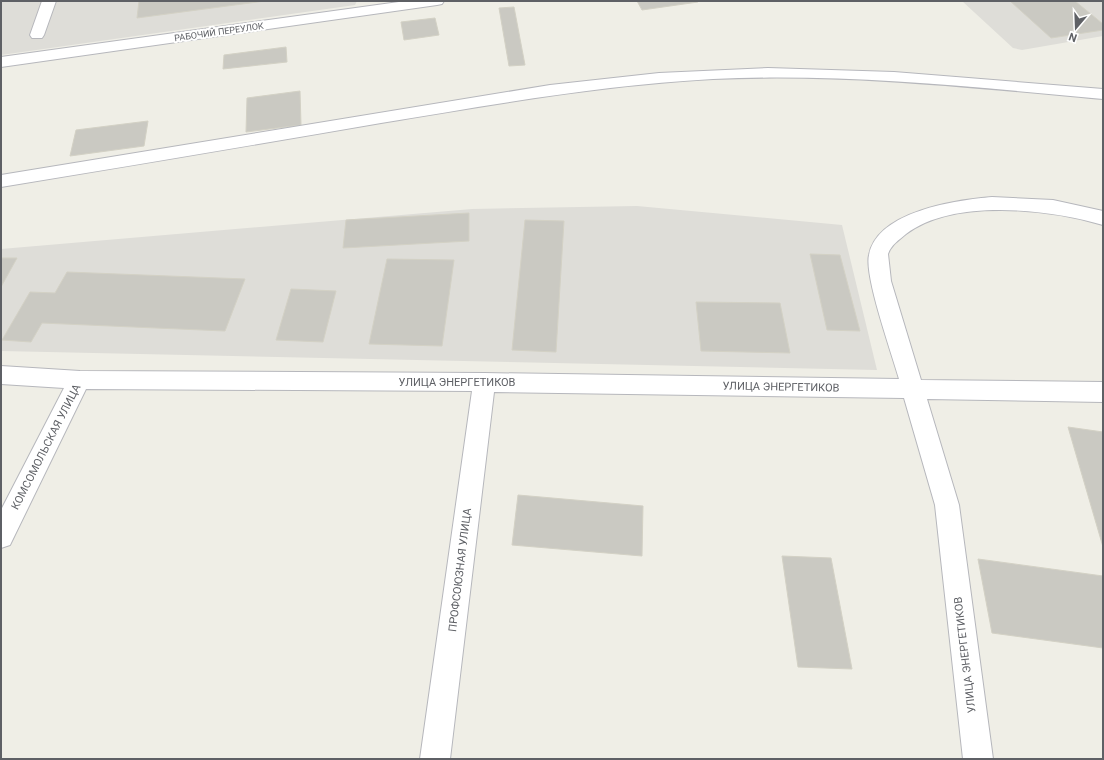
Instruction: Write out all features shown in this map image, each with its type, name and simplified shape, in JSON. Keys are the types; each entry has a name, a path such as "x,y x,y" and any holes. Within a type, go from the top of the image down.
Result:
{"street":[{"path":"37,35 49,1"},
{"name":"РАБОЧИЙ ПЕРЕУЛОК","path":"1,62 437,1"},
{"path":"1,181 550,90 637,80 760,74 860,75 1103,94"},
{"name":"УЛИЦА ЭНЕРГЕТИКОВ","path":"978,759 947,505 881,281 878,256 884,244 899,226 935,212 968,206 1040,204 1089,213 1103,218"},
{"name":"УЛИЦА ЭНЕРГЕТИКОВ","path":"1,375 80,380 484,382 1103,392"},
{"name":"КОМСОМОЛЬСКАЯ УЛИЦА","path":"1,536 80,380"},
{"name":"ПРОФСОЮЗНАЯ УЛИЦА","path":"435,759 484,382"}],"shaded area":[{"path":"1,1 357,1 355,5 1,55"},
{"path":"962,1 1103,1 1103,36 1022,50 1013,48"},
{"path":"637,206 842,225 877,370 1,351 1,249 472,209"}],"building":[{"path":"139,1 265,1 137,18"},
{"path":"637,1 698,1 698,2 642,10"},
{"path":"1010,1 1075,1 1103,24 1103,30 1051,38"},
{"path":"514,7 525,65 509,66 499,8"},
{"path":"435,18 439,35 404,40 401,22"},
{"path":"286,47 287,62 223,69 224,55"},
{"path":"300,91 301,125 246,132 247,98"},
{"path":"148,121 144,146 70,156 76,130"},
{"path":"469,213 469,241 343,248 346,220"},
{"path":"525,220 564,221 556,352 512,350"},
{"path":"810,254 840,255 860,331 827,330"},
{"path":"1,258 17,258 1,287"},
{"path":"387,259 454,260 442,346 369,344"},
{"path":"67,272 245,279 225,331 42,323 31,342 2,340 30,292 55,293"},
{"path":"291,289 336,291 323,342 276,340"},
{"path":"696,302 780,303 790,353 701,351"},
{"path":"1068,427 1103,432 1103,547"},
{"path":"518,495 643,506 642,556 512,545"},
{"path":"782,556 831,558 852,669 798,667"},
{"path":"978,559 1103,576 1103,648 992,633"}]}
